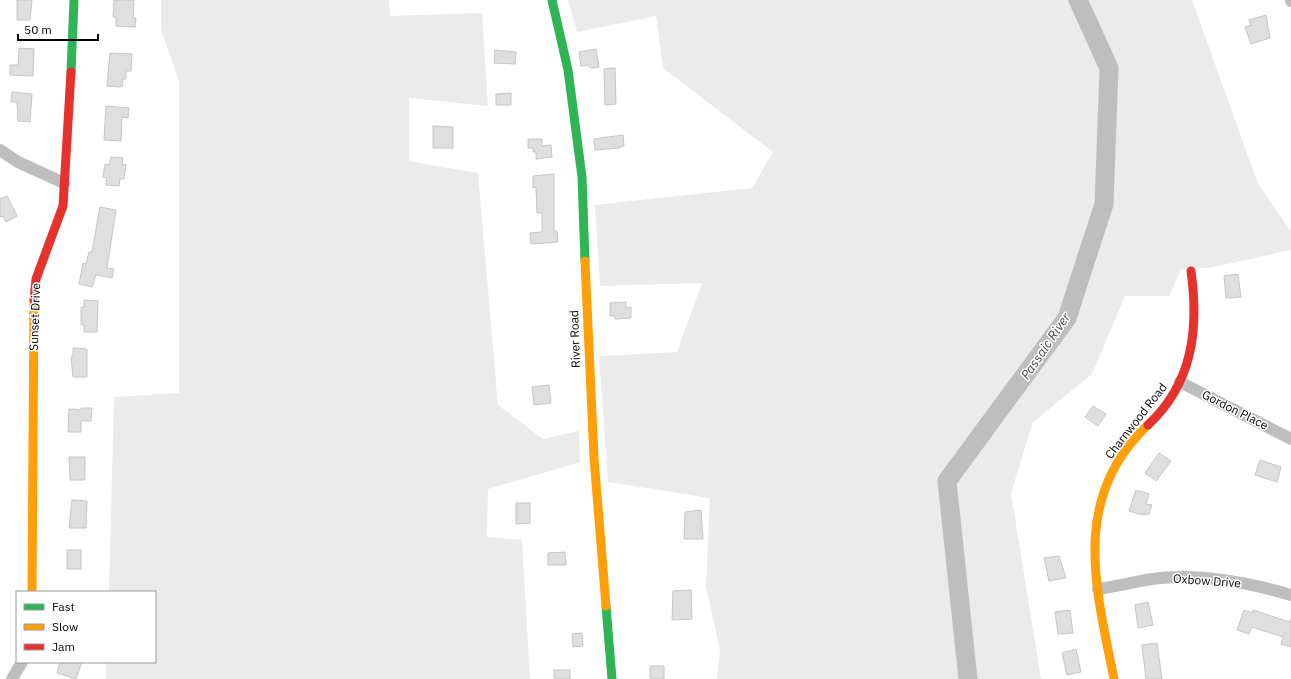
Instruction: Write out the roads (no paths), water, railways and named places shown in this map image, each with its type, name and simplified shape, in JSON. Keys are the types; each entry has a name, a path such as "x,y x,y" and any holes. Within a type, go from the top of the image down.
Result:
{"street":[{"name":"Sunset Drive","path":"32,591 34,290 36,278 60,217 64,182 74,0"},
{"name":"River Road","path":"552,0 568,70 582,177 593,451 612,679"},
{"path":"0,150 18,162 64,182"},
{"name":"Charnwood Road","path":"1114,679 1094,566 1093,542 1097,514 1103,492 1118,461 1128,447 1164,409 1180,382 1189,358 1195,331 1196,301 1191,271"},
{"name":"Gordon Place","path":"1180,382 1291,439"},
{"name":"Oxbow Drive","path":"1098,589 1161,578 1183,577 1248,584 1291,596"},
{"path":"12,679 21,663"}],"waterway":[{"name":"Passaic River","path":"968,679 947,481 1067,318 1104,204 1109,68 1078,0"}]}
